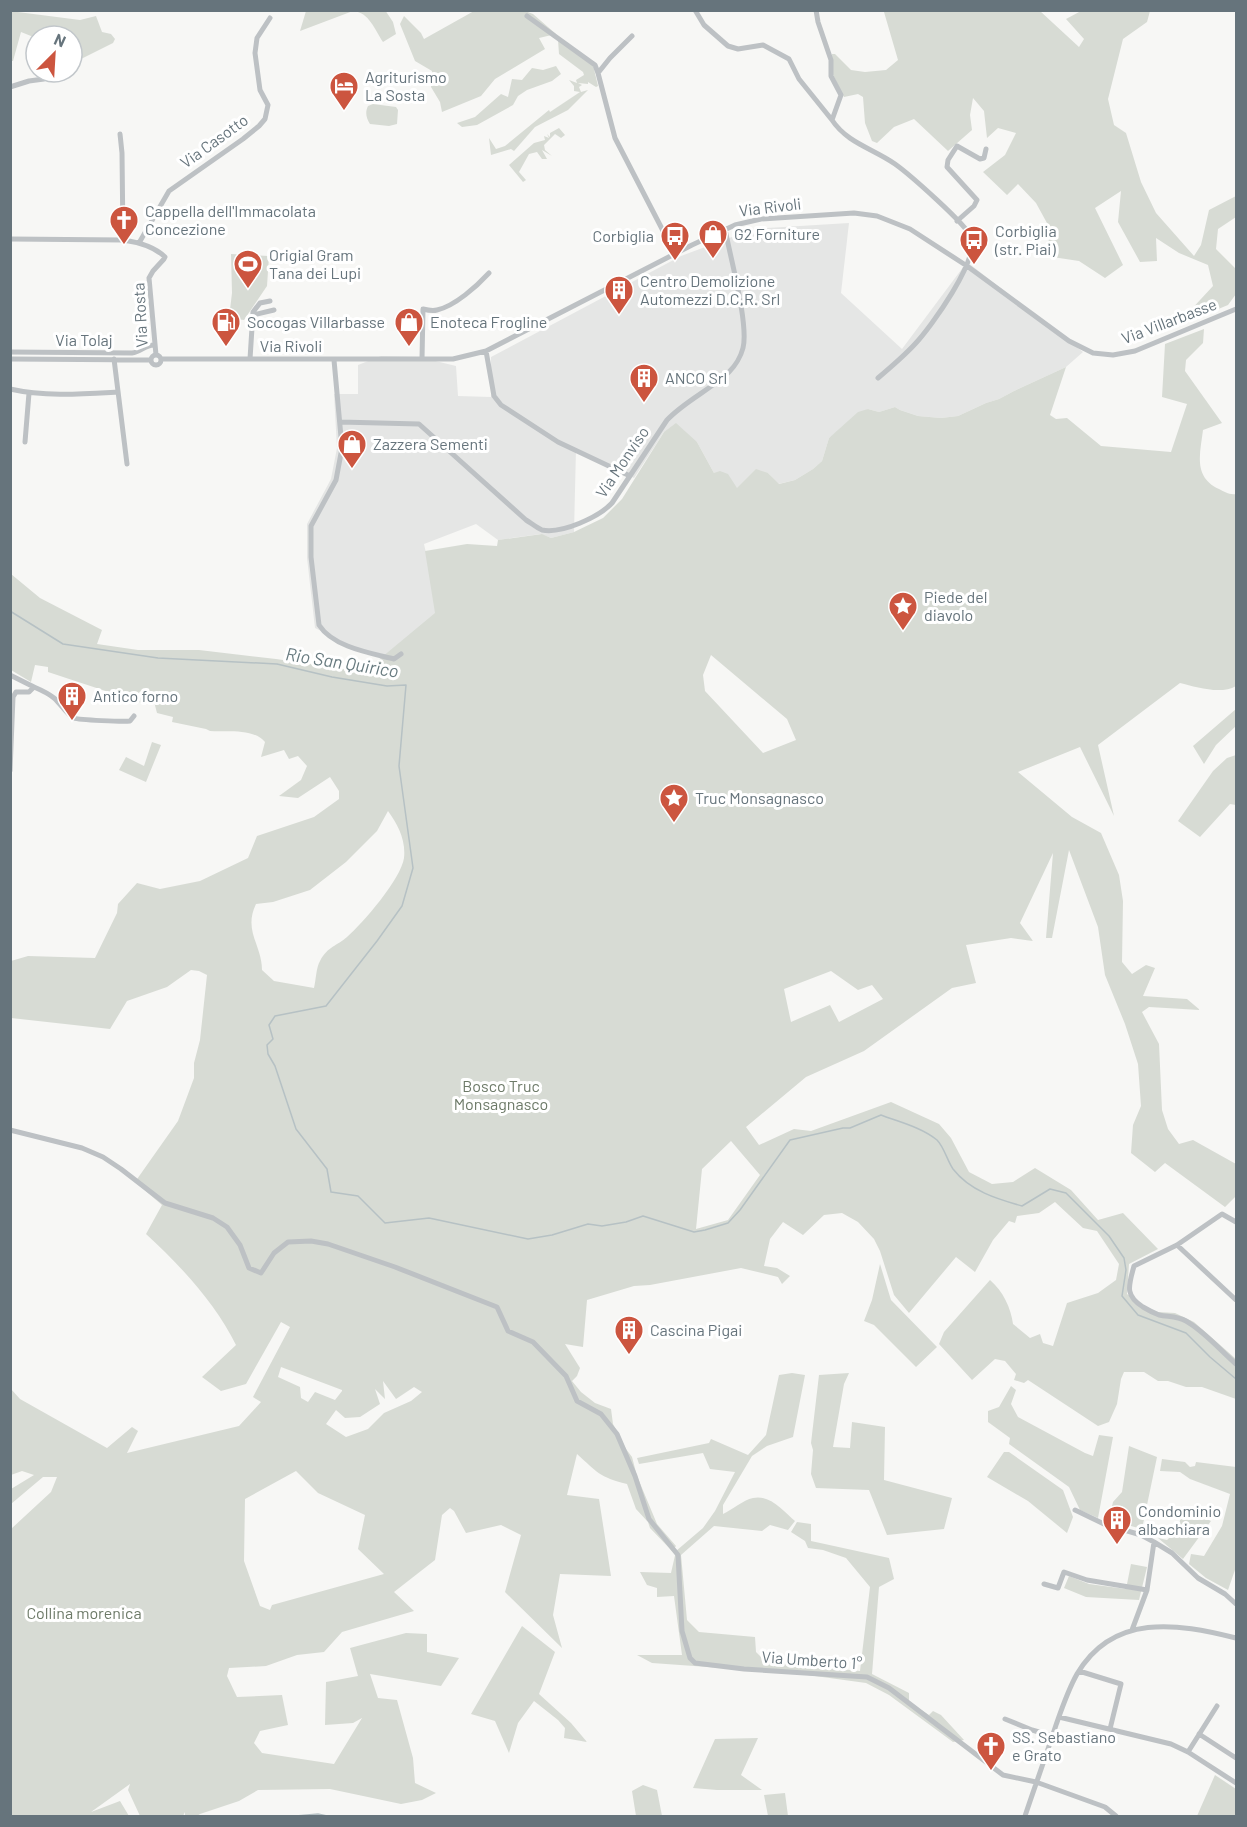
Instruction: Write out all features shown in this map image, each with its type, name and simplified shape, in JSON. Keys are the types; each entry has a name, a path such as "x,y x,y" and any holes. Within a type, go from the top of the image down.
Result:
{"street":[{"path":"695,10 704,25 729,46 738,49 763,45 789,59 800,79 849,138 896,164 957,220 972,239 972,248 964,273 927,330 878,378"},
{"path":"816,10 831,60 831,76 841,95 832,120"},
{"path":"527,16 595,64 615,138 675,254"},
{"name":"Via Casotto","path":"139,243 169,191 243,139 265,118 268,105 260,90 255,53 257,38 270,18"},
{"path":"598,73 632,36"},
{"path":"120,134 123,240"},
{"path":"957,220 977,200 947,167 946,163 957,146 980,159 984,158 986,149"},
{"name":"Via Rivoli","path":"10,359 151,360 156,365 160,362 158,357 334,360 453,359 486,351 725,229 761,219 854,213 868,214 910,228 967,266 1077,346"},
{"name":"Via Monviso","path":"340,422 419,424 540,530 559,531 605,511 667,420 676,410 729,371 744,347 744,327 725,229"},
{"name":"Via Rosta","path":"10,239 123,240 139,243 156,250 165,257 149,278 158,357"},
{"path":"422,359 423,309 438,310 446,306 474,288 489,273"},
{"path":"250,359 255,309 260,303 270,301"},
{"name":"Via Villarbasse","path":"1077,346 1102,355 1124,354 1147,347 1236,309"},
{"path":"253,315 274,310"},
{"name":"Via Tolaj","path":"10,352 132,353 141,351 147,345 155,345"},
{"path":"486,351 494,396 501,405 558,442 630,476"},
{"path":"151,360 153,356 158,357"},
{"path":"114,359 127,464"},
{"path":"334,360 342,448 336,480 311,526 311,557 320,625 325,634 360,651 394,659 401,654"},
{"path":"10,389 29,393 118,392"},
{"path":"25,442 29,393"},
{"path":"10,675 52,696 75,718 125,722 130,721 134,716"},
{"path":"10,771 13,697 16,692 29,693 34,687"},
{"name":"Via Umberto 1°","path":"10,1130 93,1152 121,1169 165,1203 213,1218 227,1227 240,1245 249,1268 261,1273 274,1253 288,1242 311,1241 328,1244 497,1307 508,1331 532,1342 566,1376 577,1401 600,1414 617,1434 635,1476 649,1519 678,1555 681,1631 690,1658 695,1663 744,1669 867,1677 889,1688 1003,1775 1036,1782 1105,1807 1116,1816"},
{"path":"1236,1222 1222,1214 1177,1245 1134,1266 1129,1284 1129,1293 1133,1300 1158,1315 1175,1316 1188,1322 1236,1364"},
{"path":"1177,1245 1236,1300"},
{"path":"1075,1510 1104,1524 1141,1535 1154,1542 1172,1553 1198,1578 1226,1594 1236,1604"},
{"path":"1132,1630 1147,1590 1154,1542"},
{"path":"1044,1584 1058,1588 1064,1572 1087,1580 1147,1590"},
{"path":"1025,1816 1059,1717 1079,1671 1091,1653 1102,1644 1132,1630 1165,1625 1236,1638"},
{"path":"1079,1671 1121,1684 1110,1729"},
{"path":"1188,1752 1217,1706"},
{"path":"1059,1717 1170,1744 1188,1752 1236,1783"},
{"path":"1005,1719 1053,1736"},
{"path":"1199,1734 1236,1758"}],"shaded area":[{"path":"849,223 841,293 902,349 967,262 1083,352 1066,367 958,416 941,418 918,416 895,407 879,412 868,409 829,438 822,461 813,469 795,480 778,484 768,473 744,483 738,489 714,473 697,442 664,432 634,478 576,449 574,532 551,538 541,534 498,540 476,524 424,544 440,614 403,659 355,648 315,628 307,558 307,524 331,479 337,448 334,394 358,394 358,365 381,356 419,357 456,366 458,396 491,397 491,357 681,256 732,237 767,228"}],"green space":[{"path":"385,10 393,22 396,34 383,42 367,18 353,11 300,31 306,11"},
{"path":"10,11 80,20 96,16 102,32 111,34 115,39 113,43 84,58 84,24 24,24 24,33 21,32 13,61 11,61"},
{"path":"474,11 525,11 533,14 556,34 539,38 545,49 495,79 481,96 442,112 440,102 431,87 432,71 415,61 400,24 404,16 424,39"},
{"path":"866,11 1040,11 1079,47 1084,39 1066,19 1081,11 1150,11 1147,22 1123,39 1108,99 1114,125 1126,133 1141,182 1156,213 1194,256 1201,245 1209,210 1236,196 1236,217 1218,229 1216,249 1236,269 1236,294 1228,305 1175,327 1213,286 1208,265 1179,253 1156,238 1157,261 1140,262 1118,222 1121,191 1095,208 1123,265 1105,278 1079,261 1039,255 1053,234 1036,203 1018,184 1007,195 983,172 1005,155 1016,133 998,128 987,138 984,111 973,98 970,115 972,130 948,151 914,119 894,127 877,143 872,141 865,123 863,97 858,94 844,97 833,75 832,54 835,54 851,70 865,72 886,70 898,60 884,12"},
{"path":"558,40 593,65 598,86 588,82 588,84 578,83 582,85 579,87 581,92 588,90 568,110 535,127 514,151 511,149 491,155 489,138 496,149 505,146 549,110 550,112 580,92 574,91 574,86 569,80 577,83 576,80 584,75 583,72 559,54"},
{"path":"556,66 561,74 552,81 527,90 518,96 513,105 477,125 462,127 457,123 475,117 501,94 508,97 512,79 522,80 532,68 543,70"},
{"path":"373,104 396,107 398,110 397,124 389,126 370,124 366,110"},
{"path":"559,128 565,135 561,138 555,134 544,145 545,150 552,156 542,150 547,159 542,159 537,152 529,154 519,172 526,180 523,182 509,165 534,143 545,140 544,136 549,138 547,134 550,137 550,133"},
{"name":"Origial Gram Tana dei Lupi","path":"231,254 269,256 267,286 244,320 229,318 232,293"},
{"name":"Bosco Truc Monsagnasco","path":"1204,329 1203,343 1186,360 1185,371 1222,423 1203,430 1200,456 1202,471 1211,484 1227,493 1236,494 1236,686 1216,690 1180,683 1098,745 1114,816 1080,747 1018,772 1072,817 1101,833 1119,875 1123,901 1122,962 1132,974 1146,965 1155,968 1143,996 1187,999 1200,1010 1149,1007 1142,1012 1159,1044 1162,1110 1168,1129 1179,1144 1193,1140 1236,1164 1236,1196 1225,1207 1165,1163 1155,1172 1131,1153 1133,1125 1141,1106 1138,1064 1105,975 1098,927 1069,850 1052,938 1046,938 1053,853 1020,923 1033,941 1011,938 966,945 976,983 952,988 864,1051 806,1077 746,1127 759,1145 794,1129 811,1131 891,1102 939,1124 951,1138 969,1172 992,1184 1013,1182 1035,1168 1071,1190 1098,1220 1123,1213 1158,1249 1129,1264 1127,1294 1146,1307 1158,1312 1175,1313 1194,1322 1236,1359 1236,1399 1202,1387 1186,1387 1168,1381 1158,1381 1144,1372 1124,1372 1117,1404 1109,1422 1098,1426 1028,1380 1024,1383 1014,1380 1016,1374 1005,1361 995,1359 972,1380 939,1344 944,1332 990,1280 1006,1300 1013,1324 1030,1338 1040,1334 1043,1343 1053,1346 1067,1303 1098,1293 1116,1280 1119,1264 1097,1231 1083,1228 1055,1202 1039,1213 1017,1216 1015,1223 1009,1221 993,1240 975,1272 956,1257 909,1313 894,1295 874,1239 858,1222 842,1213 824,1215 803,1235 783,1222 770,1239 764,1266 777,1268 790,1276 782,1284 778,1277 741,1268 634,1286 587,1300 583,1347 565,1344 580,1368 572,1381 595,1403 611,1409 613,1424 632,1457 637,1476 657,1524 676,1546 672,1551 650,1528 648,1522 636,1509 627,1484 599,1473 577,1454 567,1495 599,1499 611,1576 560,1574 553,1615 562,1648 505,1592 521,1535 501,1525 466,1533 450,1508 442,1515 435,1560 394,1592 414,1611 342,1632 324,1652 297,1655 266,1666 229,1668 227,1676 237,1697 282,1695 288,1725 260,1731 254,1743 262,1753 334,1764 362,1718 353,1723 325,1725 326,1682 358,1676 350,1648 406,1633 427,1634 427,1652 459,1658 441,1686 370,1674 378,1698 397,1700 413,1758 415,1783 436,1793 422,1800 401,1804 330,1789 258,1790 239,1801 197,1816 185,1816 185,1812 183,1816 140,1816 128,1790 130,1784 91,1812 120,1801 129,1816 11,1816 11,1529 51,1492 57,1477 43,1477 11,1504 11,1489 34,1475 22,1471 11,1475 11,1389 20,1399 107,1448 132,1427 138,1431 127,1453 239,1426 261,1402 253,1397 290,1327 281,1322 246,1384 221,1391 202,1377 236,1345 208,1300 172,1259 146,1234 162,1205 135,1182 178,1121 194,1078 194,1063 200,1040 207,975 191,970 167,987 127,1001 110,1029 11,1018 11,961 28,956 95,958 117,913 118,904 137,883 160,889 200,881 248,858 257,836 314,817 339,799 339,791 330,777 298,798 279,796 301,780 307,766 298,756 289,759 284,750 261,757 265,742 254,735 210,731 172,722 173,717 157,713 152,694 144,692 142,703 48,672 48,667 35,665 31,682 11,670 11,574 40,598 102,630 97,644 138,650 199,650 364,672 435,613 425,551 467,544 497,546 498,540 542,534 551,538 574,532 603,518 622,499 664,432 676,423 697,442 714,473 720,471 728,474 737,488 756,469 768,473 779,484 795,480 822,461 829,438 858,412 868,409 879,412 895,407 918,416 941,418 958,416 1066,367 1050,415 1056,419 1067,418 1101,446 1171,452 1187,404 1162,397 1165,344","holes":["711,655 787,719 796,740 763,753 705,691 703,675","388,811 404,845 401,867 389,889 354,930 323,956 318,967 314,988 274,981 262,970 252,930 251,922 256,904 273,902 310,890 346,862 377,831","831,971 858,990 872,985 883,999 839,1022 830,1005 791,1022 784,989","731,1141 760,1175 728,1220 696,1229 702,1169","281,1367 342,1391 335,1400 315,1392 308,1402 301,1398 300,1387 278,1377","383,1381 396,1399 414,1387 422,1392 411,1401 384,1413 368,1429 346,1437 326,1424 336,1410 345,1418 360,1417 380,1404 375,1389 385,1399","296,1471 318,1493 365,1515 358,1549 384,1574 272,1605 270,1610 260,1606 244,1561 245,1499"]},
{"path":"1236,709 1236,726 1216,745 1204,764 1193,746"},
{"path":"152,742 161,745 146,782 119,770 126,757 144,766"},
{"path":"1236,755 1236,805 1230,804 1200,837 1178,821 1213,771 1227,758"},
{"path":"880,1264 891,1300 937,1347 916,1367 874,1325 864,1321 872,1300"},
{"path":"792,1373 805,1375 793,1437 767,1446 752,1456 723,1505 723,1514 745,1501 759,1497 771,1501 795,1521 788,1530 770,1525 762,1531 714,1526 681,1555 687,1620 699,1632 755,1637 756,1652 765,1661 860,1671 870,1587 846,1558 823,1550 808,1548 805,1541 791,1532 797,1522 811,1524 811,1541 889,1558 894,1579 879,1587 872,1674 909,1693 909,1702 929,1715 933,1711 941,1715 964,1740 953,1742 889,1695 866,1683 793,1673 652,1663 637,1655 682,1655 674,1596 657,1597 657,1588 647,1585 640,1572 671,1573 676,1551 703,1528 715,1511 735,1472 710,1469 703,1453 639,1464 637,1458 709,1443 711,1439 748,1455 766,1435 779,1375"},
{"path":"849,1373 844,1384 833,1447 850,1448 852,1422 885,1427 884,1480 952,1498 944,1529 887,1535 869,1490 816,1488 811,1474 813,1450 811,1443 819,1375"},
{"path":"1011,1386 1016,1390 1011,1404 1018,1417 1085,1453 1093,1456 1099,1435 1113,1437 1098,1518 1080,1510 1069,1487 1009,1444 1010,1438 988,1422 988,1411 999,1407"},
{"path":"1129,1446 1157,1457 1142,1529 1109,1520 1113,1502 1122,1492"},
{"path":"1004,1452 1009,1452 1063,1490 1073,1517 1067,1533 1028,1501 987,1477"},
{"path":"1162,1459 1185,1462 1190,1467 1195,1466 1196,1462 1236,1467 1236,1567 1228,1590 1206,1578 1189,1564 1191,1554 1204,1556 1222,1526 1230,1494 1190,1479 1180,1472 1160,1471"},
{"path":"1193,1512 1211,1521 1183,1559 1158,1538 1167,1540 1178,1529 1181,1516"},
{"path":"1131,1564 1147,1567 1139,1600 1086,1597 1064,1588 1069,1576 1089,1584 1126,1589"},
{"path":"522,1626 555,1652 539,1694 571,1723 587,1742 564,1738 565,1728 534,1701 518,1723 509,1753 495,1721 471,1714"},
{"path":"758,1738 741,1775 762,1790 693,1788 715,1739"},
{"path":"1215,1775 1236,1789 1236,1816 1197,1816"},
{"path":"643,1785 657,1790 662,1816 636,1816 632,1791"},
{"path":"785,1793 788,1816 768,1816 764,1795"}],"waterway":[{"name":"Rio San Quirico","path":"10,611 63,644 158,658 277,664 332,677 387,686 406,685 399,766 413,868 402,906 326,1006 275,1016 269,1025 273,1039 267,1045 268,1054 275,1066 296,1129 327,1169 331,1192 358,1196 385,1223 429,1218 528,1239 552,1235 588,1224 602,1226 626,1222 643,1216 694,1232 728,1223 740,1210 790,1140 850,1128 881,1115 931,1135 942,1146 953,1169 960,1177 976,1189 994,1197 1022,1206 1050,1189 1066,1193 1109,1236 1124,1258 1126,1270 1122,1296 1138,1315 1186,1333 1236,1379"},
{"path":"296,1816 318,1814 327,1816"}],"place":[{"name":"Agriturismo La Sosta","path":"344,112"},
{"name":"Cappella dell'Immacolata Concezione","path":"124,246"},
{"name":"G2 Forniture","path":"713,260"},
{"name":"Corbiglia","path":"675,262"},
{"name":"Corbiglia (str. Piai)","path":"974,266"},
{"name":"Origial Gram Tana dei Lupi","path":"248,290"},
{"name":"Centro Demolizione Automezzi D.C.R. Srl","path":"619,316"},
{"name":"Socogas Villarbasse","path":"226,348"},
{"name":"Enoteca Frogline","path":"409,348"},
{"name":"ANCO Srl","path":"644,404"},
{"name":"Zazzera Sementi","path":"352,470"},
{"name":"Piede del diavolo","path":"903,632"},
{"name":"Antico forno","path":"72,722"},
{"name":"Truc Monsagnasco","path":"674,824"},
{"name":"Cascina Pigai","path":"629,1356"},
{"name":"Condominio albachiara","path":"1117,1546"},
{"name":"SS. Sebastiano e Grato","path":"991,1772"}],"park label":[{"name":"Collina morenica","path":"84,1613"}]}
